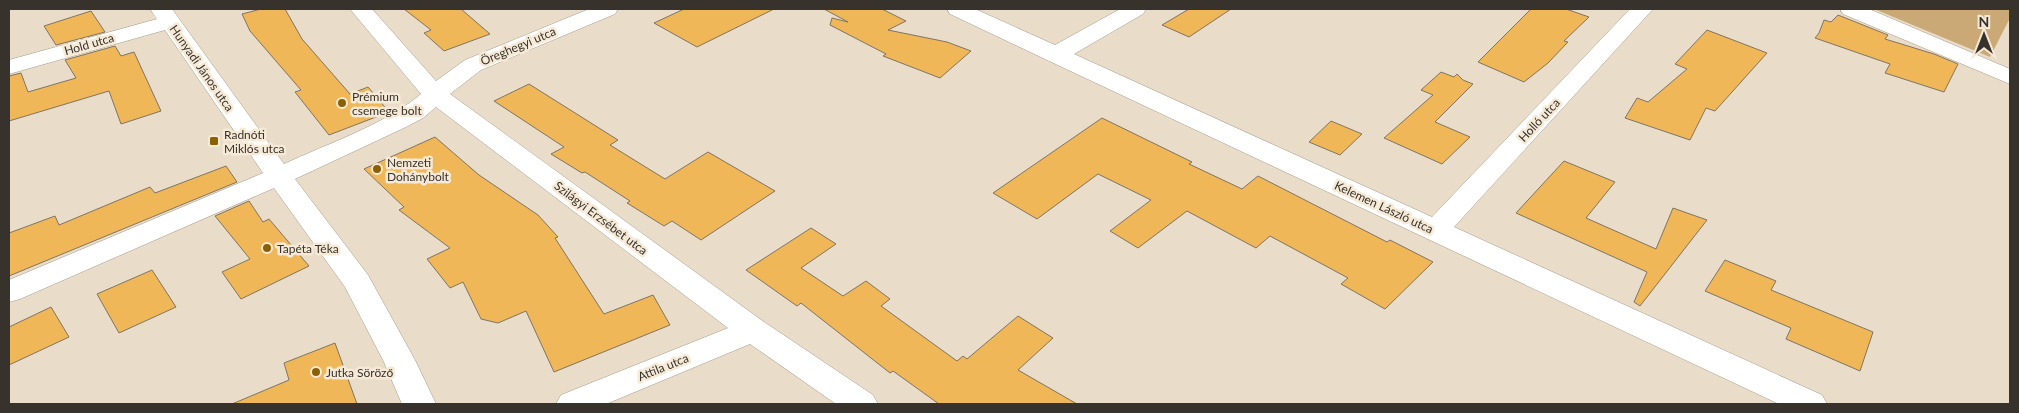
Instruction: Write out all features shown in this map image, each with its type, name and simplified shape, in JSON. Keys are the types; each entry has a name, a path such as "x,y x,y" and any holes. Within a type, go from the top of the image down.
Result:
{"street":[{"name":"Szilágyi Erzsébet utca","path":"362,9 434,94 753,330 861,404"},
{"name":"Öreghegyi utca","path":"434,94 474,65 607,9"},
{"name":"Kelemen László utca","path":"958,9 1810,404"},
{"path":"1055,55 1135,9"},
{"name":"Holló utca","path":"1435,231 1642,9"},
{"path":"1851,9 2010,77"},
{"name":"Hold utca","path":"9,67 165,15"},
{"name":"Hunyadi János utca","path":"165,15 357,282 399,360 419,404"},
{"path":"9,292 279,176 397,122 414,113 434,94"},
{"name":"Attila utca","path":"573,404 753,330"}],"shaded area":[{"path":"1874,9 2010,9 2010,18 1990,57"}],"building":[{"path":"261,9 285,9 302,39 350,94 368,87 389,112 329,135 295,92 301,90 250,31 242,14"},
{"path":"404,9 461,9 490,34 444,51 424,33 431,30"},
{"path":"684,9 774,9 697,47 654,23"},
{"path":"824,9 882,9 906,21 888,30 947,42 971,51 940,78 883,56 886,54 830,25 832,18 848,22"},
{"path":"1189,9 1231,9 1189,37 1162,25"},
{"path":"1531,9 1566,9 1589,17 1564,41 1568,42 1548,63 1524,82 1478,62"},
{"path":"91,11 105,32 56,45 44,26"},
{"path":"1838,15 1888,35 1885,39 1934,54 1958,64 1944,92 1885,73 1890,64 1815,38 1824,20 1831,22"},
{"path":"1707,30 1767,53 1715,111 1706,108 1690,140 1625,118 1637,98 1648,102 1687,69 1675,64"},
{"path":"115,46 121,56 134,52 161,111 121,124 109,91 9,121 9,76 21,73 28,92 76,78 65,60"},
{"path":"1441,72 1454,77 1457,74 1463,80 1473,84 1435,122 1470,137 1442,164 1384,138 1433,95 1421,90"},
{"path":"529,84 618,140 610,145 665,179 708,152 775,191 701,240 672,221 664,226 627,203 630,201 585,172 582,173 551,154 564,147 494,101"},
{"path":"1102,118 1192,162 1189,164 1242,189 1258,176 1387,242 1390,240 1433,262 1385,309 1341,284 1348,278 1270,236 1256,248 1187,211 1138,248 1110,231 1151,200 1098,174 1037,219 993,193"},
{"path":"1331,121 1362,134 1340,155 1309,142"},
{"path":"435,137 479,175 538,215 558,237 555,238 604,314 653,295 670,325 554,372 526,311 498,323 481,319 463,282 450,288 427,259 450,248 399,210 404,207 364,169"},
{"path":"1564,161 1615,182 1586,218 1656,249 1673,208 1707,220 1640,306 1634,302 1647,272 1516,213"},
{"path":"226,166 237,182 9,276 9,233 55,216 59,225 150,187 155,193"},
{"name":"Tapéta Téka","path":"249,201 263,222 269,219 309,266 241,299 222,272 250,259 215,216"},
{"path":"811,228 836,244 801,268 843,296 866,281 890,299 881,306 957,361 963,356 967,359 1018,316 1053,338 1018,370 1077,404 939,404 893,371 890,373 801,303 797,306 746,270"},
{"path":"1725,260 1776,281 1771,290 1873,332 1860,371 1786,339 1791,328 1705,291"},
{"path":"152,270 176,307 119,333 97,294"},
{"path":"51,307 69,337 9,365 9,327"},
{"name":"Jutka Söröző","path":"335,343 357,404 232,404 289,380 284,363"}],"place":[{"name":"Prémium csemege bolt","path":"342,103"},
{"name":"Radnóti Miklós utca","path":"214,141"},
{"name":"Nemzeti Dohánybolt","path":"377,169"},
{"name":"Tapéta Téka","path":"267,248"},
{"name":"Jutka Söröző","path":"316,372"}]}
